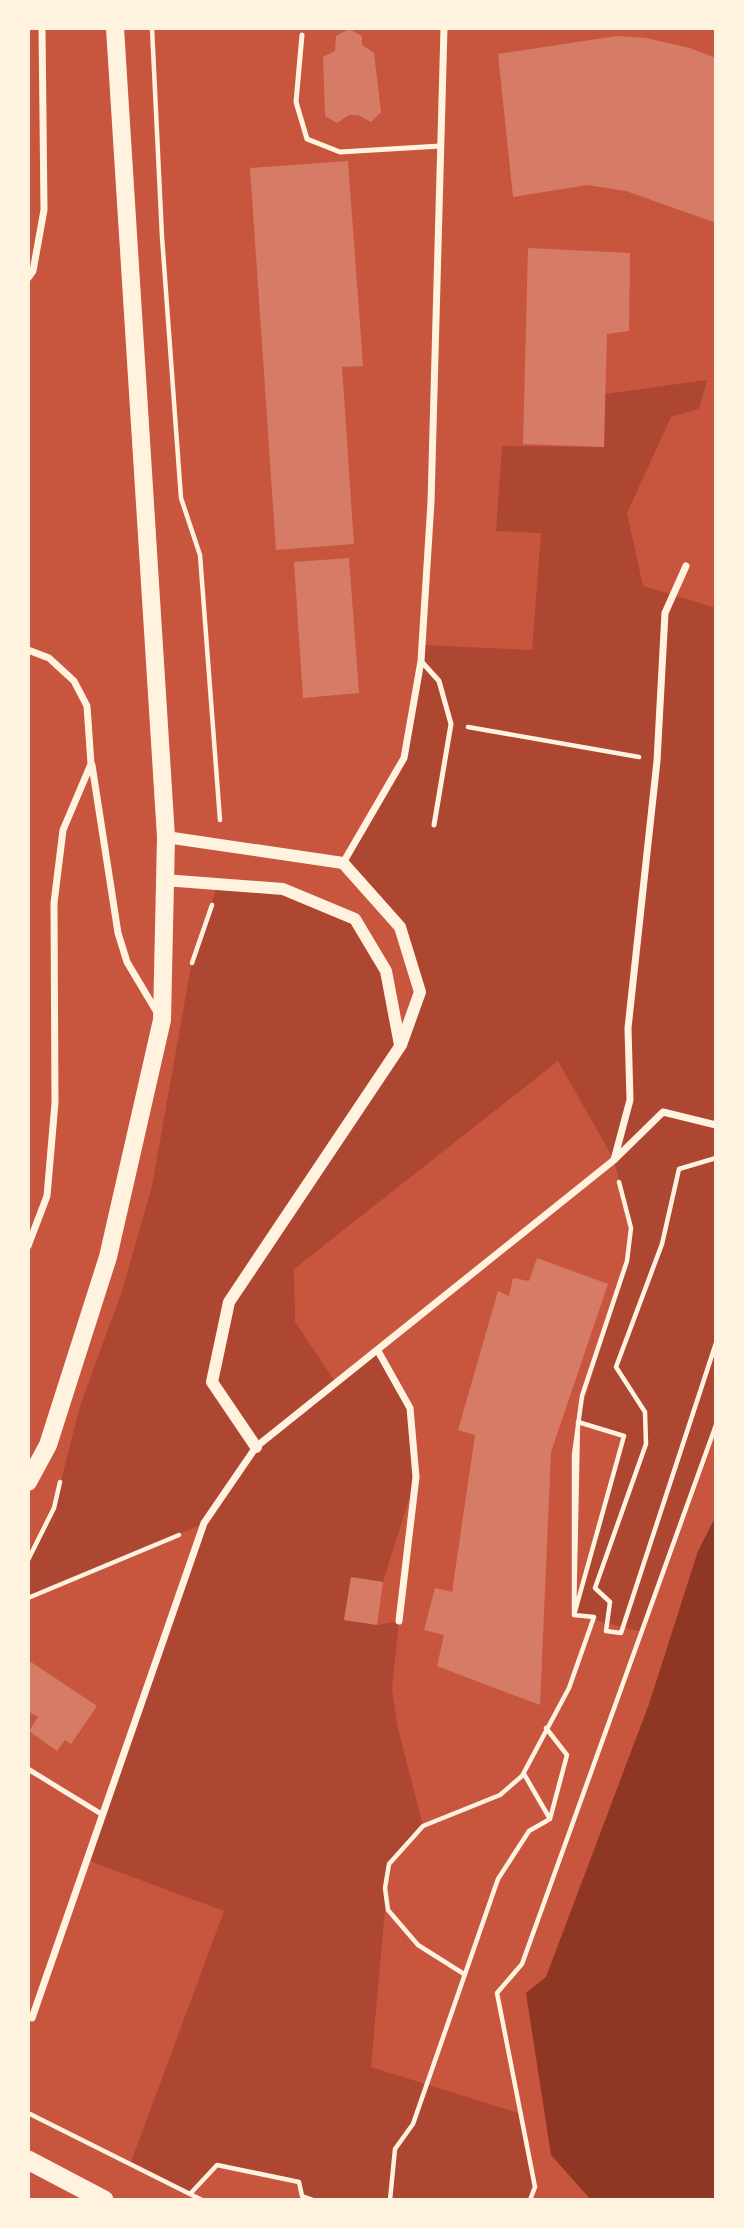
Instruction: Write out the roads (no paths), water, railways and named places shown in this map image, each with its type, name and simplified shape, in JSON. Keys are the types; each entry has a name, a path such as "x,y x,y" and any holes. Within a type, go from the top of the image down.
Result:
{"highway":[{"path":"28,2160 104,2200"}],"main road":[{"path":"28,1482 48,1445 108,1257 162,1020 166,837 115,28"}],"street":[{"path":"28,278 33,271 44,210 42,28"},
{"path":"343,863 404,758 421,661 431,502 444,28"},
{"path":"614,1160 631,1100 628,1028 657,761 665,613 686,566"},
{"path":"28,650 49,658 74,681 87,706 91,764 118,933 127,962 162,1020"},
{"path":"28,1247 47,1196 55,1103 54,903 63,830 91,764"},
{"path":"166,837 343,863 400,927 420,992 401,1045 229,1302 212,1381 256,1447"},
{"path":"164,880 283,889 355,919 386,971 401,1045"},
{"path":"32,2018 204,1523 256,1447 614,1160 663,1112 716,1125"},
{"path":"378,1351 410,1408 416,1477 399,1621"}],"lane":[{"path":"302,35 296,102 307,139 340,152 440,146"},
{"path":"421,661 439,681 451,724 434,825"},
{"path":"28,1769 103,1815"}]}
